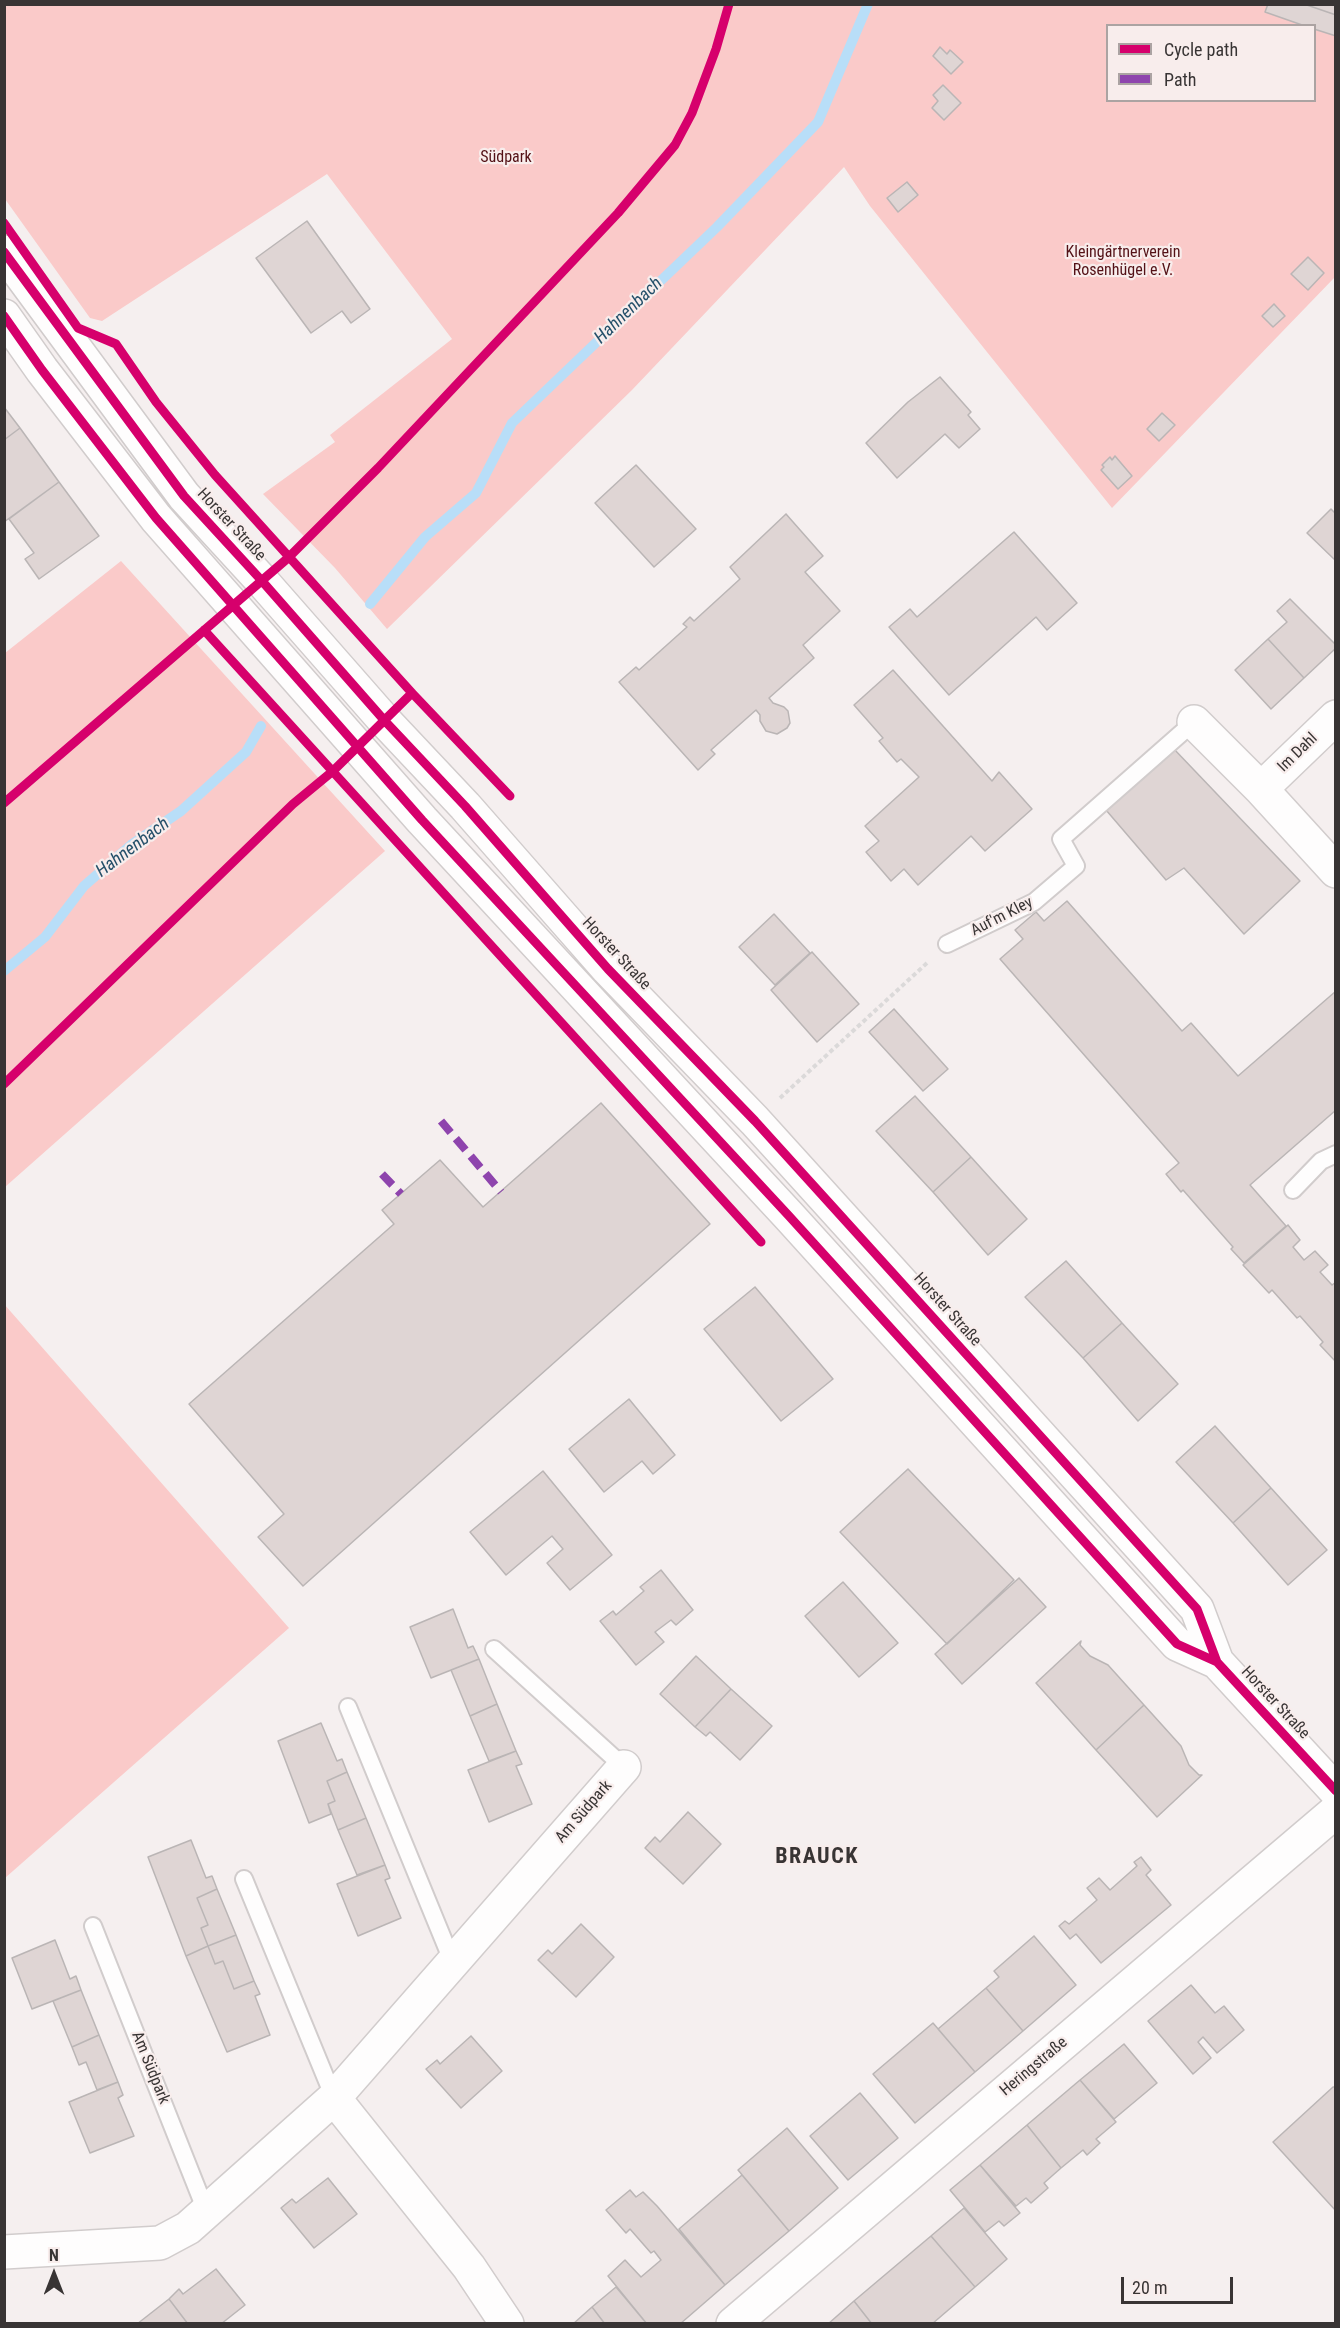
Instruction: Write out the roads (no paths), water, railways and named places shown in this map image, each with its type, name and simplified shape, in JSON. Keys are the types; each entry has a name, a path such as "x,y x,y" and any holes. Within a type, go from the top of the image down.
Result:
{"main road":[{"name":"Horster Straße","path":"9,266 170,507 422,820 781,1208 1177,1644 1217,1662"},
{"name":"Horster Straße","path":"4,316 42,370 170,507 384,720 465,806 608,969 755,1121 1197,1609 1217,1662 1335,1791"},
{"name":"Im Dahl","path":"1261,789 1335,717"},
{"name":"Auf'm Kley","path":"1194,722 1261,789 1335,871"},
{"name":"Am Südpark","path":"4,2252 160,2242 188,2228 334,2098 624,1767"},
{"name":"Heringstraße","path":"733,2324 1335,1811"},
{"path":"334,2098 469,2267 507,2324"}],"lane":[{"name":"Auf'm Kley","path":"947,944 1034,902 1076,866 1061,839 1194,722"},
{"path":"1293,1190 1321,1161 1335,1154"},
{"name":"Am Südpark","path":"494,1649 624,1767"},
{"path":"348,1707 453,1963"},
{"path":"244,1879 334,2098"},
{"name":"Am Südpark","path":"93,1926 206,2211"}],"waterway":[{"name":"Hahnenbach","path":"370,604 425,537 476,493 512,423 717,227 818,122 868,4"},
{"name":"Hahnenbach","path":"4,971 45,937 84,886 131,845 181,811 246,752 261,726"}],"district":[{"name":"BRAUCK","path":"817,1857"}],"park label":[{"name":"Südpark","path":"506,158"},
{"name":"Kleingärtnerverein Rosenhügel e.V.","path":"1123,262"}]}
